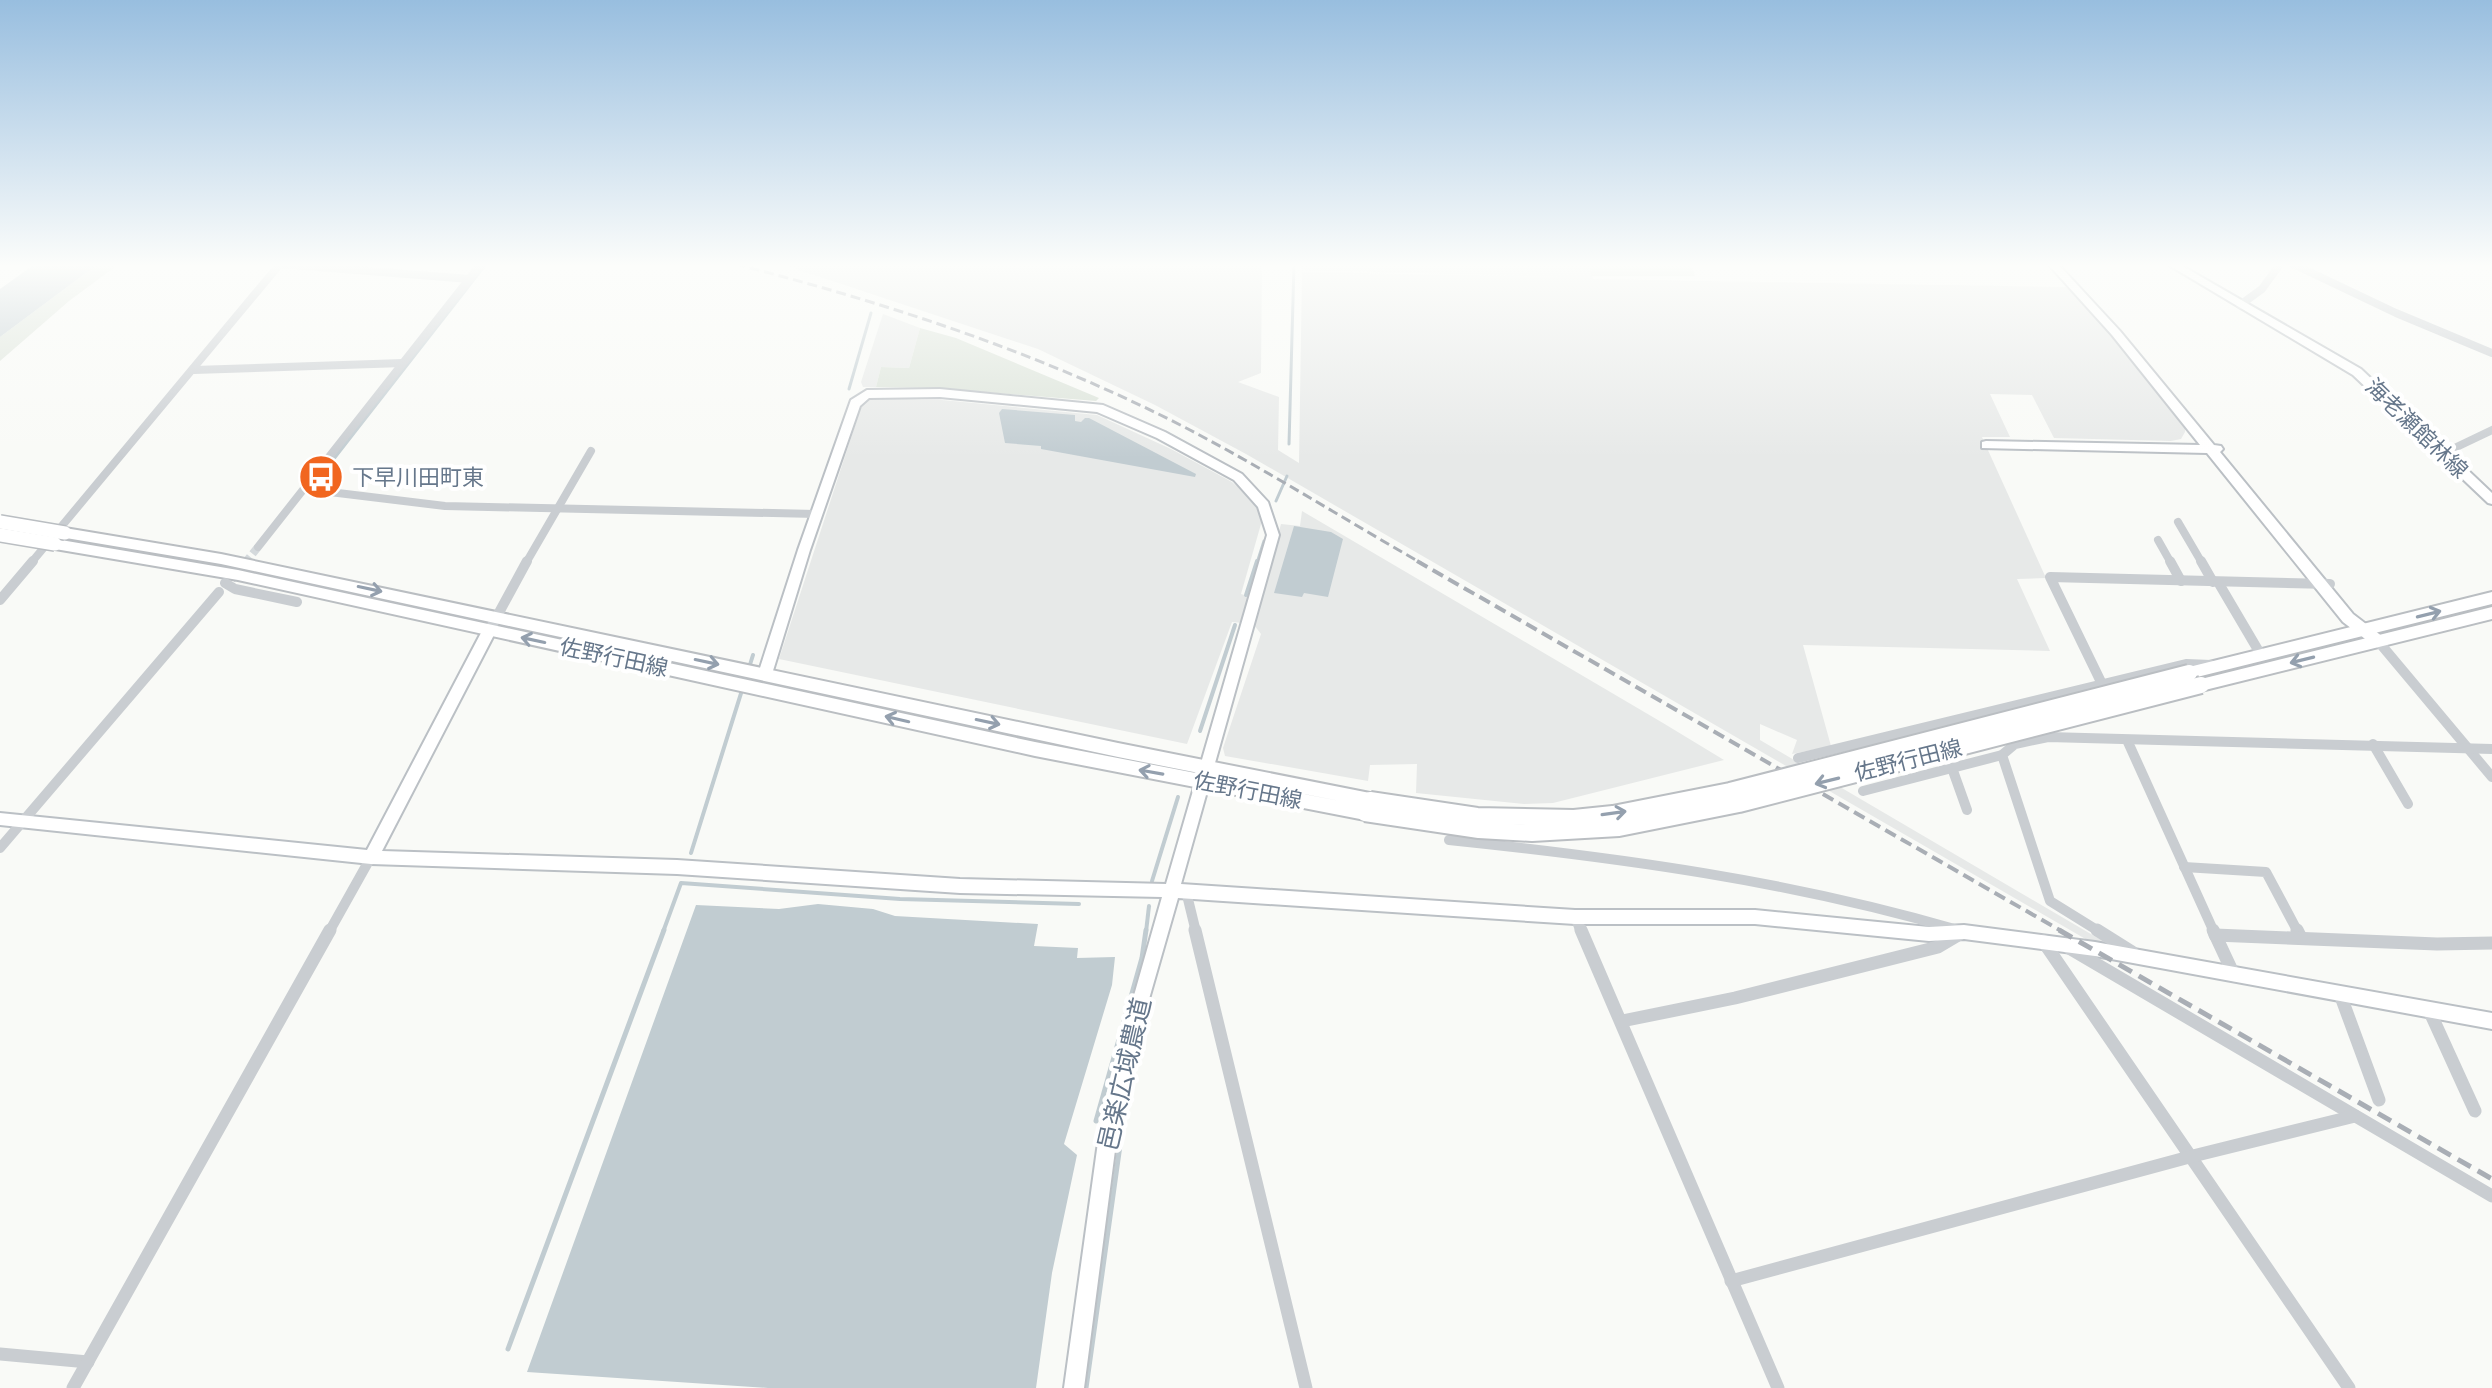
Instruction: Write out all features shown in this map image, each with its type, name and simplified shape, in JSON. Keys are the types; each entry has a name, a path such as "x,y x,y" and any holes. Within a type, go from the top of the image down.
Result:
{"main road":[{"name":"佐野行田線","path":"0,522 234,581 489,631 1035,749 1204,774"},
{"name":"佐野行田線","path":"0,535 60,538 221,559 765,674 1204,774 1479,830 1532,833 1619,828 1739,804 2195,679 2372,635 2492,598"},
{"name":"佐野行田線","path":"2195,679 2221,665 2261,655 2492,613"}],"street":[{"path":"0,600 227,329"},
{"path":"258,547 430,329"},
{"path":"2112,329 2216,449"},
{"path":"2121,329 2348,618 2372,635 2492,777"},
{"name":"海老瀬館林線","path":"2282,329 2357,372 2492,500"},
{"path":"2434,329 2492,353"},
{"path":"194,370 403,363"},
{"name":"邑楽広域農道","path":"765,674 816,514 857,400 873,392 940,393 1090,406 1161,435 1238,477 1264,505 1273,535 1204,774 1179,891 1108,1135 1074,1388"},
{"path":"2444,453 2492,430"},
{"path":"1986,445 2216,449"},
{"path":"73,1388 371,857 489,631 591,451"},
{"path":"305,489 445,506 816,514"},
{"path":"2178,522 2261,655"},
{"path":"2158,540 2181,581"},
{"path":"2102,684 2050,577 2324,584"},
{"path":"180,637 190,632 234,581 297,602"},
{"path":"0,848 219,592"},
{"path":"1798,758 2186,664 2221,665"},
{"path":"1863,791 2002,755 2015,744 2048,737 2492,749"},
{"path":"2127,740 2234,975"},
{"path":"2373,744 2408,804"},
{"path":"2002,755 2050,901 2138,956"},
{"path":"1952,768 1967,810"},
{"path":"0,819 371,857 677,867 960,886 1179,891 1575,917 1755,917 1929,934 1964,932 2138,956 2492,1021"},
{"path":"1449,840 1661,864 1887,908 1964,932"},
{"path":"2184,867 2266,872 2301,938"},
{"path":"1179,891 1306,1388"},
{"path":"1575,917 1778,1388"},
{"path":"1622,1021 1735,998 1938,947 1964,932"},
{"path":"2215,935 2437,944 2492,943"},
{"path":"2043,941 2349,1388"},
{"path":"2062,944 2492,1196"},
{"path":"2340,994 2379,1100"},
{"path":"2429,1010 2475,1111"},
{"path":"1731,1281 2193,1156 2355,1116"},
{"path":"0,1354 88,1362"}],"shaded area":[{"path":"0,329 11,329 0,337"},
{"path":"11,329 37,329 0,361 0,337"},
{"path":"878,329 920,329 909,368 881,367 876,387 863,387 861,382"},
{"path":"920,329 923,329 956,338 1099,398 1096,401 934,388 876,387 881,367 909,368"},
{"path":"977,329 1261,329 1261,373 1238,382 1279,397 1278,450 1299,463 1301,329 2106,329 2185,425 2181,439 2054,438 2032,395 1990,394 2010,437 1982,437 2046,578 2017,579 2050,651 1803,645 1831,746 1792,754 1797,740 1760,724 1760,740 2113,947 2089,941 1246,454 1155,405 1038,349"},
{"path":"873,398 942,400 1097,415 1171,449 1232,482 1257,504 1263,517 1241,594 1251,597 1243,623 1232,622 1187,744 779,659 862,404"},
{"path":"1002,409 1075,415 1075,421 1081,422 1089,418 1196,474 1195,477 1041,449 1041,446 1005,443 999,413"},
{"path":"1302,511 1724,760 1553,803 1524,804 1416,793 1417,764 1370,765 1368,781 1225,756 1223,748 1261,634 1254,625 1281,524 1300,526"},
{"path":"1294,526 1331,532 1343,539 1328,597 1274,593"},
{"path":"818,904 873,909 895,916 1038,924 1034,946 1078,948 1077,958 1115,957 1112,985 1064,1144 1077,1155 1052,1273 1036,1388 768,1388 527,1372 696,905 779,909"}],"waterway":[{"path":"322,474 435,329"},
{"path":"849,389 866,329"},
{"path":"1289,444 1292,329"},
{"path":"1276,501 1287,476"},
{"path":"1257,563 1264,541"},
{"path":"1246,595 1257,561"},
{"path":"1200,731 1235,625"},
{"path":"691,853 753,655"},
{"path":"1152,881 1178,797"},
{"path":"663,932 681,883 900,899 1079,904"},
{"path":"1146,932 1149,906"},
{"path":"508,1349 664,930"},
{"path":"1096,1121 1142,958 1146,930"},
{"path":"1086,1388 1123,1124"}],"tunnel":[{"path":"245,563 258,547"},
{"path":"231,579 246,561"}],"railway":[{"path":"952,329 1024,355 1136,403 1277,478 1421,563"},
{"path":"1417,561 2063,932"},
{"path":"2059,930 2492,1179"}],"place":[{"name":"下早川田町東","path":"321,477"}]}
